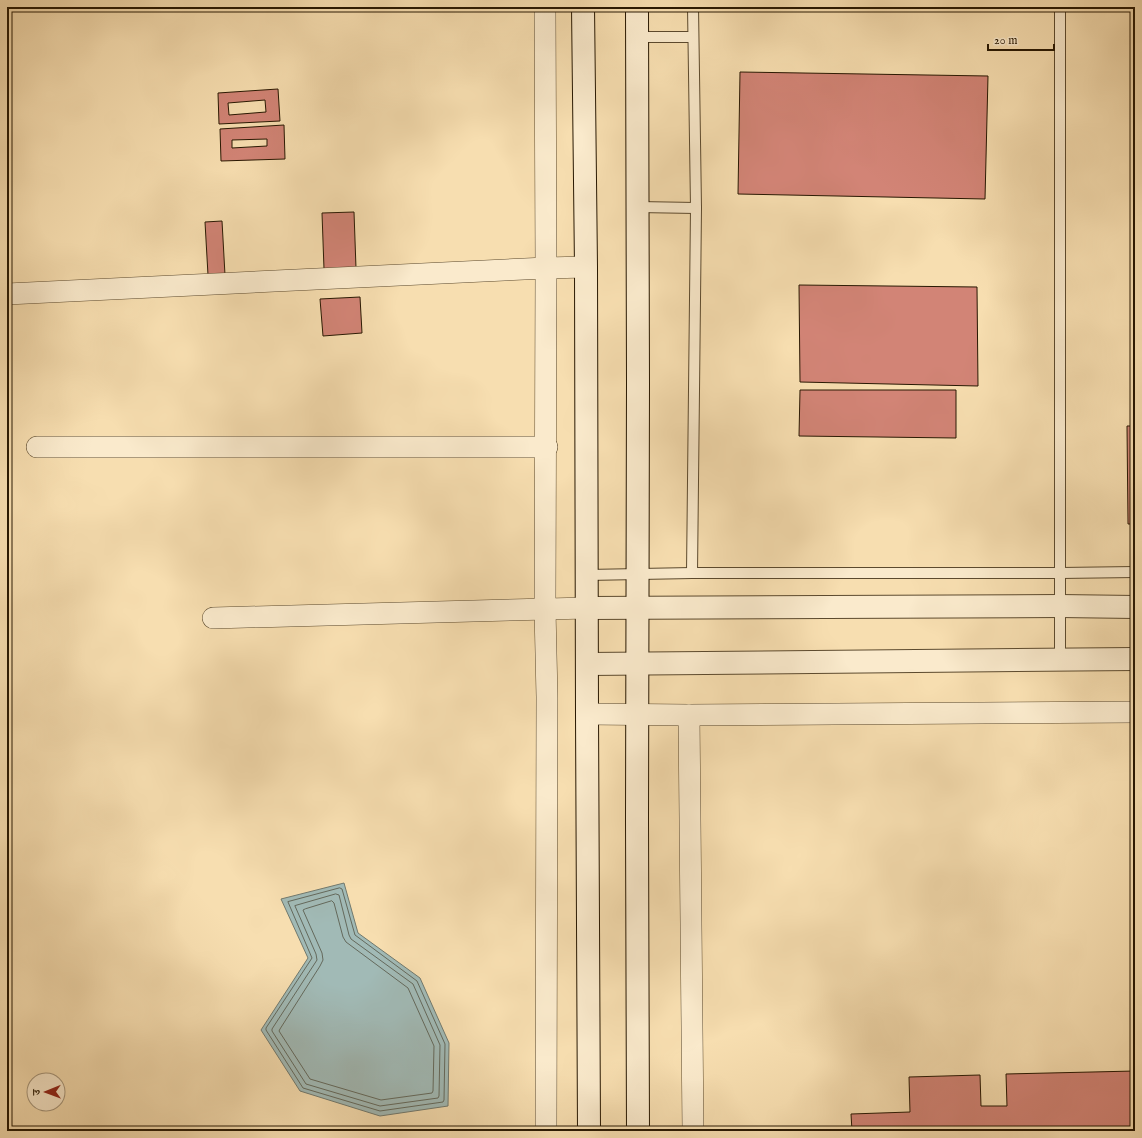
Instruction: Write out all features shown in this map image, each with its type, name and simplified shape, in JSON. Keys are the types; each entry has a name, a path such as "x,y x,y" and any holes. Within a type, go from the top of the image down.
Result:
{"main road":[{"path":"583,7 586,268 589,1131"},
{"path":"637,7 638,1131"},
{"path":"587,608 1135,607"},
{"path":"587,664 1135,659"}],"street":[{"path":"545,7 547,447 545,610 546,1131"},
{"path":"7,294 546,268 586,268"},
{"path":"37,447 547,447"},
{"path":"213,618 587,608"},
{"path":"587,714 689,715 1135,712"},
{"path":"689,715 693,1131"}],"lane":[{"path":"692,573 696,208 693,7"},
{"path":"1060,7 1060,660"},
{"path":"638,37 693,37"},
{"path":"638,207 696,208"},
{"path":"587,575 692,573 1135,572"}],"water":[{"path":"344,883 358,933 420,978 449,1043 448,1106 380,1116 300,1091 261,1030 308,958 281,899"}],"building":[{"path":"740,72 988,76 985,199 738,194"},
{"path":"278,89 280,121 219,124 218,93","holes":["265,100 266,112 229,115 228,103"]},
{"path":"284,125 285,159 221,161 220,129","holes":["267,139 267,146 232,148 232,140"]},
{"path":"354,212 356,268 324,269 322,213"},
{"path":"222,221 225,275 208,275 205,222"},
{"path":"799,285 977,287 978,386 800,382"},
{"path":"360,297 362,333 323,336 320,299"},
{"path":"800,390 956,390 956,438 799,436"},
{"path":"1127,426 1135,426 1135,524 1128,524"},
{"path":"1135,1071 1135,1131 852,1131 851,1114 910,1112 909,1077 980,1075 981,1106 1007,1106 1006,1074"}]}
